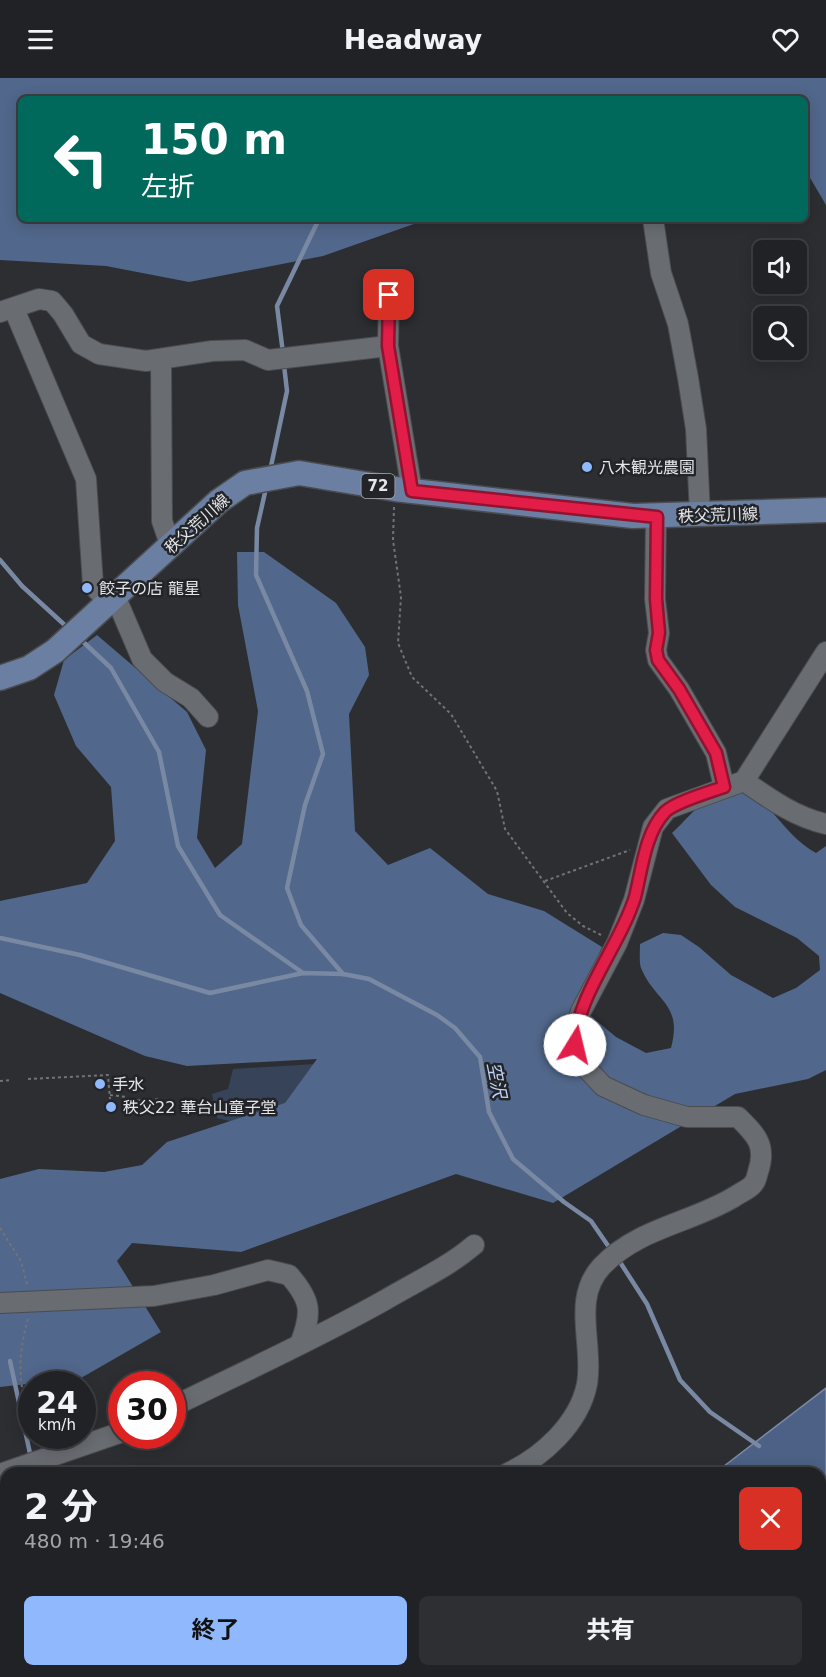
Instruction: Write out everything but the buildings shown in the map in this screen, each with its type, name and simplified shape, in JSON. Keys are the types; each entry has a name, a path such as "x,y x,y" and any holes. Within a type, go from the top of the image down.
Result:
{"main road":[{"name":"秩父荒川線","path":"0,678 29,668 55,651 219,501 245,483 299,473 404,490 657,517 826,510"}],"street":[{"path":"653,222 661,273 678,324 688,378 696,429 700,515"},
{"path":"389,295 388,346 404,490"},
{"path":"208,717 191,698 165,682 142,659 111,599 93,585 86,479 7,311 39,299 52,301 63,314 81,344 99,354 146,361 212,351 245,350 268,360 388,346"},
{"path":"161,359 162,521 171,547"},
{"path":"657,517 656,599 659,633 656,650 658,660 679,689 716,753 724,787"},
{"path":"521,1467 554,1442 575,1413 586,1384 585,1306 588,1284 603,1265 636,1238 722,1204 753,1185 762,1158 757,1136 738,1117 687,1117 644,1106 603,1086 580,1061 575,1045 578,1020 598,975 617,943 634,900 653,827 667,809 744,781 826,652"},
{"path":"744,781 773,801 808,820 826,824"},
{"path":"186,1400 344,1325 456,1260 474,1245"},
{"path":"0,1304 154,1296 214,1285 268,1270 290,1275 308,1302 308,1321 300,1344"},
{"path":"25,1467 108,1437"}],"path":[{"path":"404,490 393,540 401,597 398,643 411,677 451,714 463,738 497,791 505,829 567,913 583,926 617,943"},
{"path":"545,882 649,843"},
{"path":"28,1079 108,1075 110,1099"},
{"path":"0,1081 12,1080"},
{"path":"110,1095 126,1097 128,1101 161,1098"},
{"path":"0,1228 21,1261 32,1304 20,1349 20,1371"}],"shaded area":[{"path":"0,78 826,78 826,205 808,174 808,96 18,96 18,222 419,222 323,256 189,282 106,266 0,260"},
{"path":"237,552 264,552 336,603 365,647 369,675 349,714 355,831 388,865 430,848 488,894 544,911 602,947 579,1006 616,1037 646,1053 671,1048 674,1033 670,1012 653,989 640,963 640,944 663,933 681,935 699,947 731,975 773,998 796,988 820,970 819,956 797,938 735,907 711,885 672,833 706,801 725,794 740,792 759,798 792,834 816,853 826,846 826,1070 808,1079 735,1094 553,1203 456,1174 241,1252 132,1243 117,1261 161,1332 93,1371 18,1371 18,1385 0,1387 0,1179 39,1169 104,1172 142,1165 167,1142 285,1103 317,1059 187,1066 145,1056 0,993 0,901 87,883 115,841 111,787 76,746 54,695 64,660 97,635 187,712 206,750 197,838 215,868 242,844 258,711 238,605"},
{"path":"331,1063 374,1078 246,1125 217,1118 212,1094 228,1089 233,1069"},
{"path":"826,1388 826,1467 723,1467"}],"waterway":[{"path":"283,353 277,306 318,222"},
{"path":"270,471 287,391 284,365"},
{"path":"266,488 257,528 256,575 307,691 323,754 305,805 287,888 301,925 343,974"},
{"path":"0,560 22,586 68,628"},
{"path":"78,637 111,668 159,752 178,846 220,915 303,973"},
{"name":"空沢","path":"0,938 80,955 210,993 303,973 343,974 369,979 437,1015 455,1028 480,1057 489,1112 513,1159 564,1202 591,1221 611,1250"},
{"name":"空沢","path":"618,1259 647,1304 680,1380 710,1412 759,1446"},
{"path":"10,1361 31,1458"}],"place":[{"name":"八木観光農園","path":"587,467"},
{"name":"餃子の店 龍星","path":"87,588"},
{"name":"手水","path":"100,1084"},
{"name":"秩父22 華台山童子堂","path":"111,1107"}],"route":[{"path":"389,295 388,346 412,491 570,510 657,517 656,599 659,633 656,650 658,660 679,689 716,753 724,787 667,809 653,827 634,900 617,943 598,975 581,1011 575,1029 575,1045"}]}
